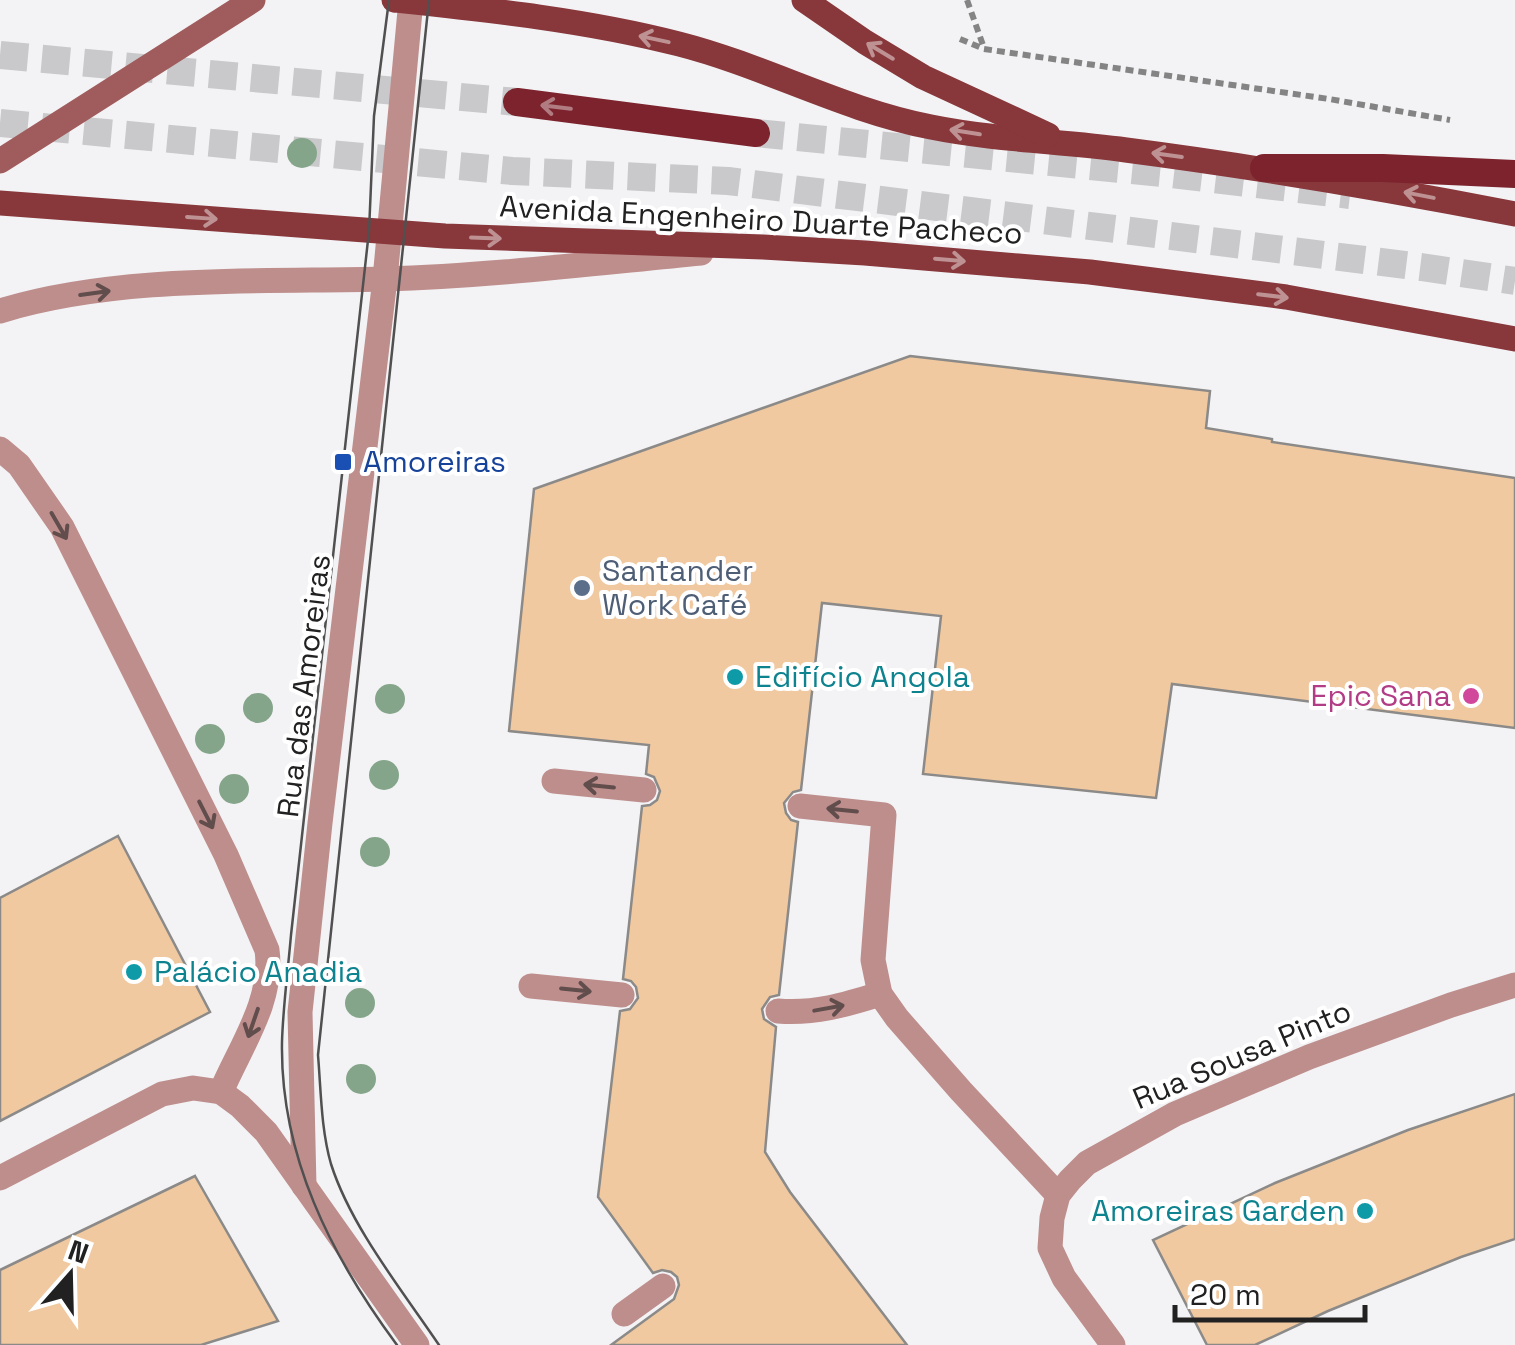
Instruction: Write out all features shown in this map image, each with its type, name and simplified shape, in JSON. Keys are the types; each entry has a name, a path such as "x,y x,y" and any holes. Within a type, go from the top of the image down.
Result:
{"highway":[{"path":"517,102 756,133"},
{"path":"1264,168 1515,174"}],"main road":[{"path":"0,161 253,0"},
{"path":"804,0 864,42 923,76 1062,142"},
{"path":"406,1 536,17 681,44 872,112 930,127 1264,168 1515,214"},
{"name":"Avenida Engenheiro Duarte Pacheco","path":"0,203 445,236 763,247 1090,272 1286,297 1515,339"}],"street":[{"name":"Rua das Amoreiras","path":"304,1186 300,1012 385,279 406,1"},
{"path":"0,311 34,301 140,287 463,276 763,247"},
{"path":"0,450 19,465 62,527 226,855 267,950 262,997 247,1040 221,1092"},
{"path":"554,781 644,790"},
{"path":"800,806 884,815 873,960 880,994 961,1091 1058,1195 1050,1248 1064,1278 1113,1345"},
{"path":"531,986 622,995"},
{"name":"Rua Sousa Pinto","path":"1058,1195 1087,1164 1175,1114 1309,1057 1515,986"},
{"path":"778,1011 833,1009 880,994"},
{"path":"0,1178 162,1094 193,1088 221,1092 266,1132 417,1345"},
{"path":"624,1314 664,1286"}],"path":[{"path":"967,0 984,49"},
{"path":"947,34 984,49 1459,122"}],"building":[{"path":"910,356 1210,391 1206,428 1272,442 1515,478 1515,728 1172,684 1156,798 923,774 941,616 822,603 801,790 793,792 784,803 791,820 798,822 779,995 770,997 762,1009 764,1019 776,1027 765,1152 790,1192 907,1345 611,1345 674,1299 679,1285 671,1272 653,1273 598,1197 620,1011 630,1009 638,998 636,987 623,979 642,806 657,800 660,791 654,777 646,774 649,745 509,731 534,489"},
{"name":"Palácio Anadia","path":"118,836 210,1012 0,1121 0,898"},
{"name":"Amoreiras Garden","path":"1515,1094 1515,1239 1328,1311 1255,1345 1207,1345 1153,1240 1275,1183 1408,1130"},
{"path":"195,1176 278,1321 201,1345 0,1345 0,1270"}],"tunnel":[{"path":"0,55 517,102"},
{"path":"0,123 512,171 728,181 1515,281"},
{"path":"756,133 1350,195"}],"tram line":[{"path":"389,0 374,116 369,231 282,1042 290,1125 314,1203 351,1276 397,1345"},
{"path":"429,0 318,1055 325,1137 340,1188 379,1258 439,1345"}],"place":[{"name":"Amoreiras","path":"343,462"},
{"name":"Santander Work Café","path":"582,588"},
{"name":"Edifício Angola","path":"735,677"},
{"name":"Epic Sana","path":"1471,696"},
{"name":"Palácio Anadia","path":"134,972"},
{"name":"Amoreiras Garden","path":"1365,1211"}]}
